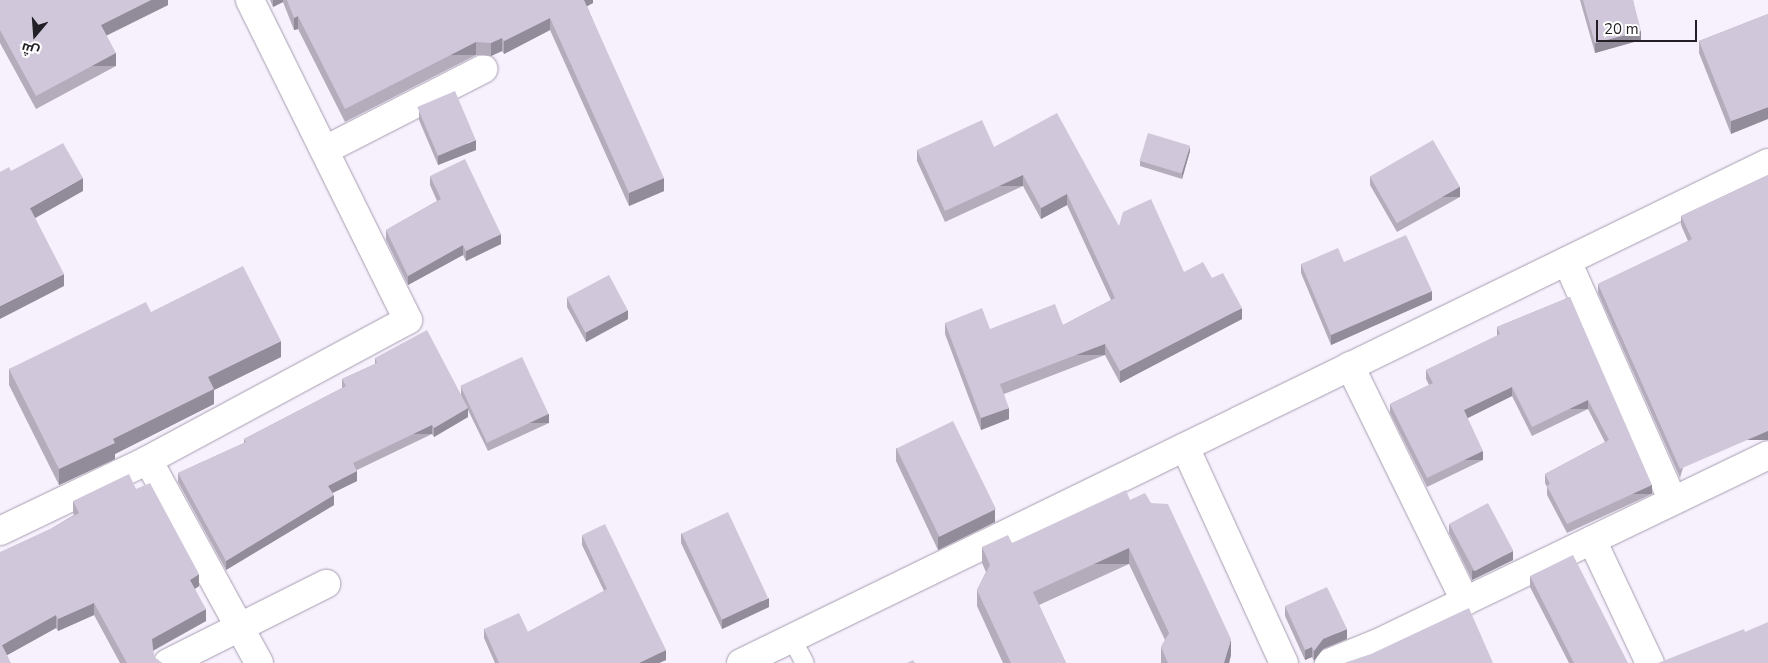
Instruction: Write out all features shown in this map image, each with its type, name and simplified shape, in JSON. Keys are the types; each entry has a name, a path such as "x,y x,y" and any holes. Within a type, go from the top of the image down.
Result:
{"street":[{"path":"0,531 148,460 408,320 250,0"},
{"path":"324,150 483,69"},
{"path":"741,663 1768,163"},
{"path":"1567,261 1673,501"},
{"path":"1350,366 1465,601"},
{"path":"1185,447 1284,663"},
{"path":"1329,663 1383,653 1465,601 1768,455"},
{"path":"148,460 259,663"},
{"path":"1592,540 1650,663"},
{"path":"168,663 238,626 326,584"}],"lane":[{"path":"792,639 805,663"}],"building":[{"path":"0,0 151,0 101,25 116,53 36,96 0,30"},
{"path":"287,0 584,0 664,178 629,193 550,18 504,41 502,38 491,43 476,42 345,109 298,16 294,18"},
{"path":"1583,0 1633,0 1641,31 1595,43"},
{"path":"1768,14 1768,107 1731,121 1699,41"},
{"path":"455,91 476,140 438,156 417,107"},
{"path":"1057,113 1119,226 1123,212 1151,199 1184,272 1203,262 1212,278 1223,273 1242,308 1120,371 1105,344 1000,384 1009,408 981,418 945,323 982,308 990,329 1055,304 1063,325 1115,298 1067,194 1041,208 1023,175 945,211 917,150 982,120 994,147"},
{"path":"1148,133 1190,146 1182,174 1140,161"},
{"path":"1433,140 1460,187 1397,223 1370,176"},
{"path":"63,143 83,178 30,208 64,274 0,306 0,172 9,167 11,171"},
{"path":"465,159 501,234 466,251 463,245 408,276 386,230 441,199 430,176"},
{"path":"1768,175 1768,431 1680,469 1598,284 1692,239 1681,216"},
{"path":"1406,235 1432,291 1331,335 1301,264 1338,248 1344,262"},
{"path":"243,266 281,341 208,377 214,389 113,439 115,443 59,469 9,369 146,302 151,312"},
{"path":"609,275 628,310 585,333 567,298"},
{"path":"1570,297 1652,485 1567,524 1547,486 1550,484 1545,474 1609,440 1588,400 1532,427 1512,387 1464,410 1483,451 1427,478 1390,404 1433,383 1426,370 1500,334 1497,327"},
{"path":"427,330 468,408 434,428 432,425 353,463 357,471 328,486 334,495 226,561 178,473 246,442 244,439 346,386 342,379 377,363 375,358"},
{"path":"522,357 549,414 487,443 460,386"},
{"path":"953,421 996,509 939,537 896,449"},
{"path":"129,474 136,489 150,483 199,574 190,580 206,609 152,639 154,657 162,663 127,663 94,603 58,619 56,615 2,645 11,663 0,663 0,552 79,513 73,501"},
{"path":"1126,490 1130,500 1145,493 1151,503 1168,504 1231,639 1224,663 1168,663 1161,647 1169,633 1129,548 1033,592 1066,663 1011,663 977,590 990,565 982,547 1008,535 1012,543"},
{"path":"1488,503 1513,551 1475,571 1449,524"},
{"path":"728,512 768,598 722,620 682,534"},
{"path":"605,524 666,650 639,663 499,663 484,629 519,613 528,632 607,589 582,535"},
{"path":"1573,555 1628,663 1574,663 1530,576"},
{"path":"1327,587 1347,629 1323,639 1314,651 1312,647 1305,650 1285,606"},
{"path":"1469,608 1493,663 1344,663 1371,654"},
{"path":"1768,622 1768,663 1658,663 1744,629 1745,632"}]}
